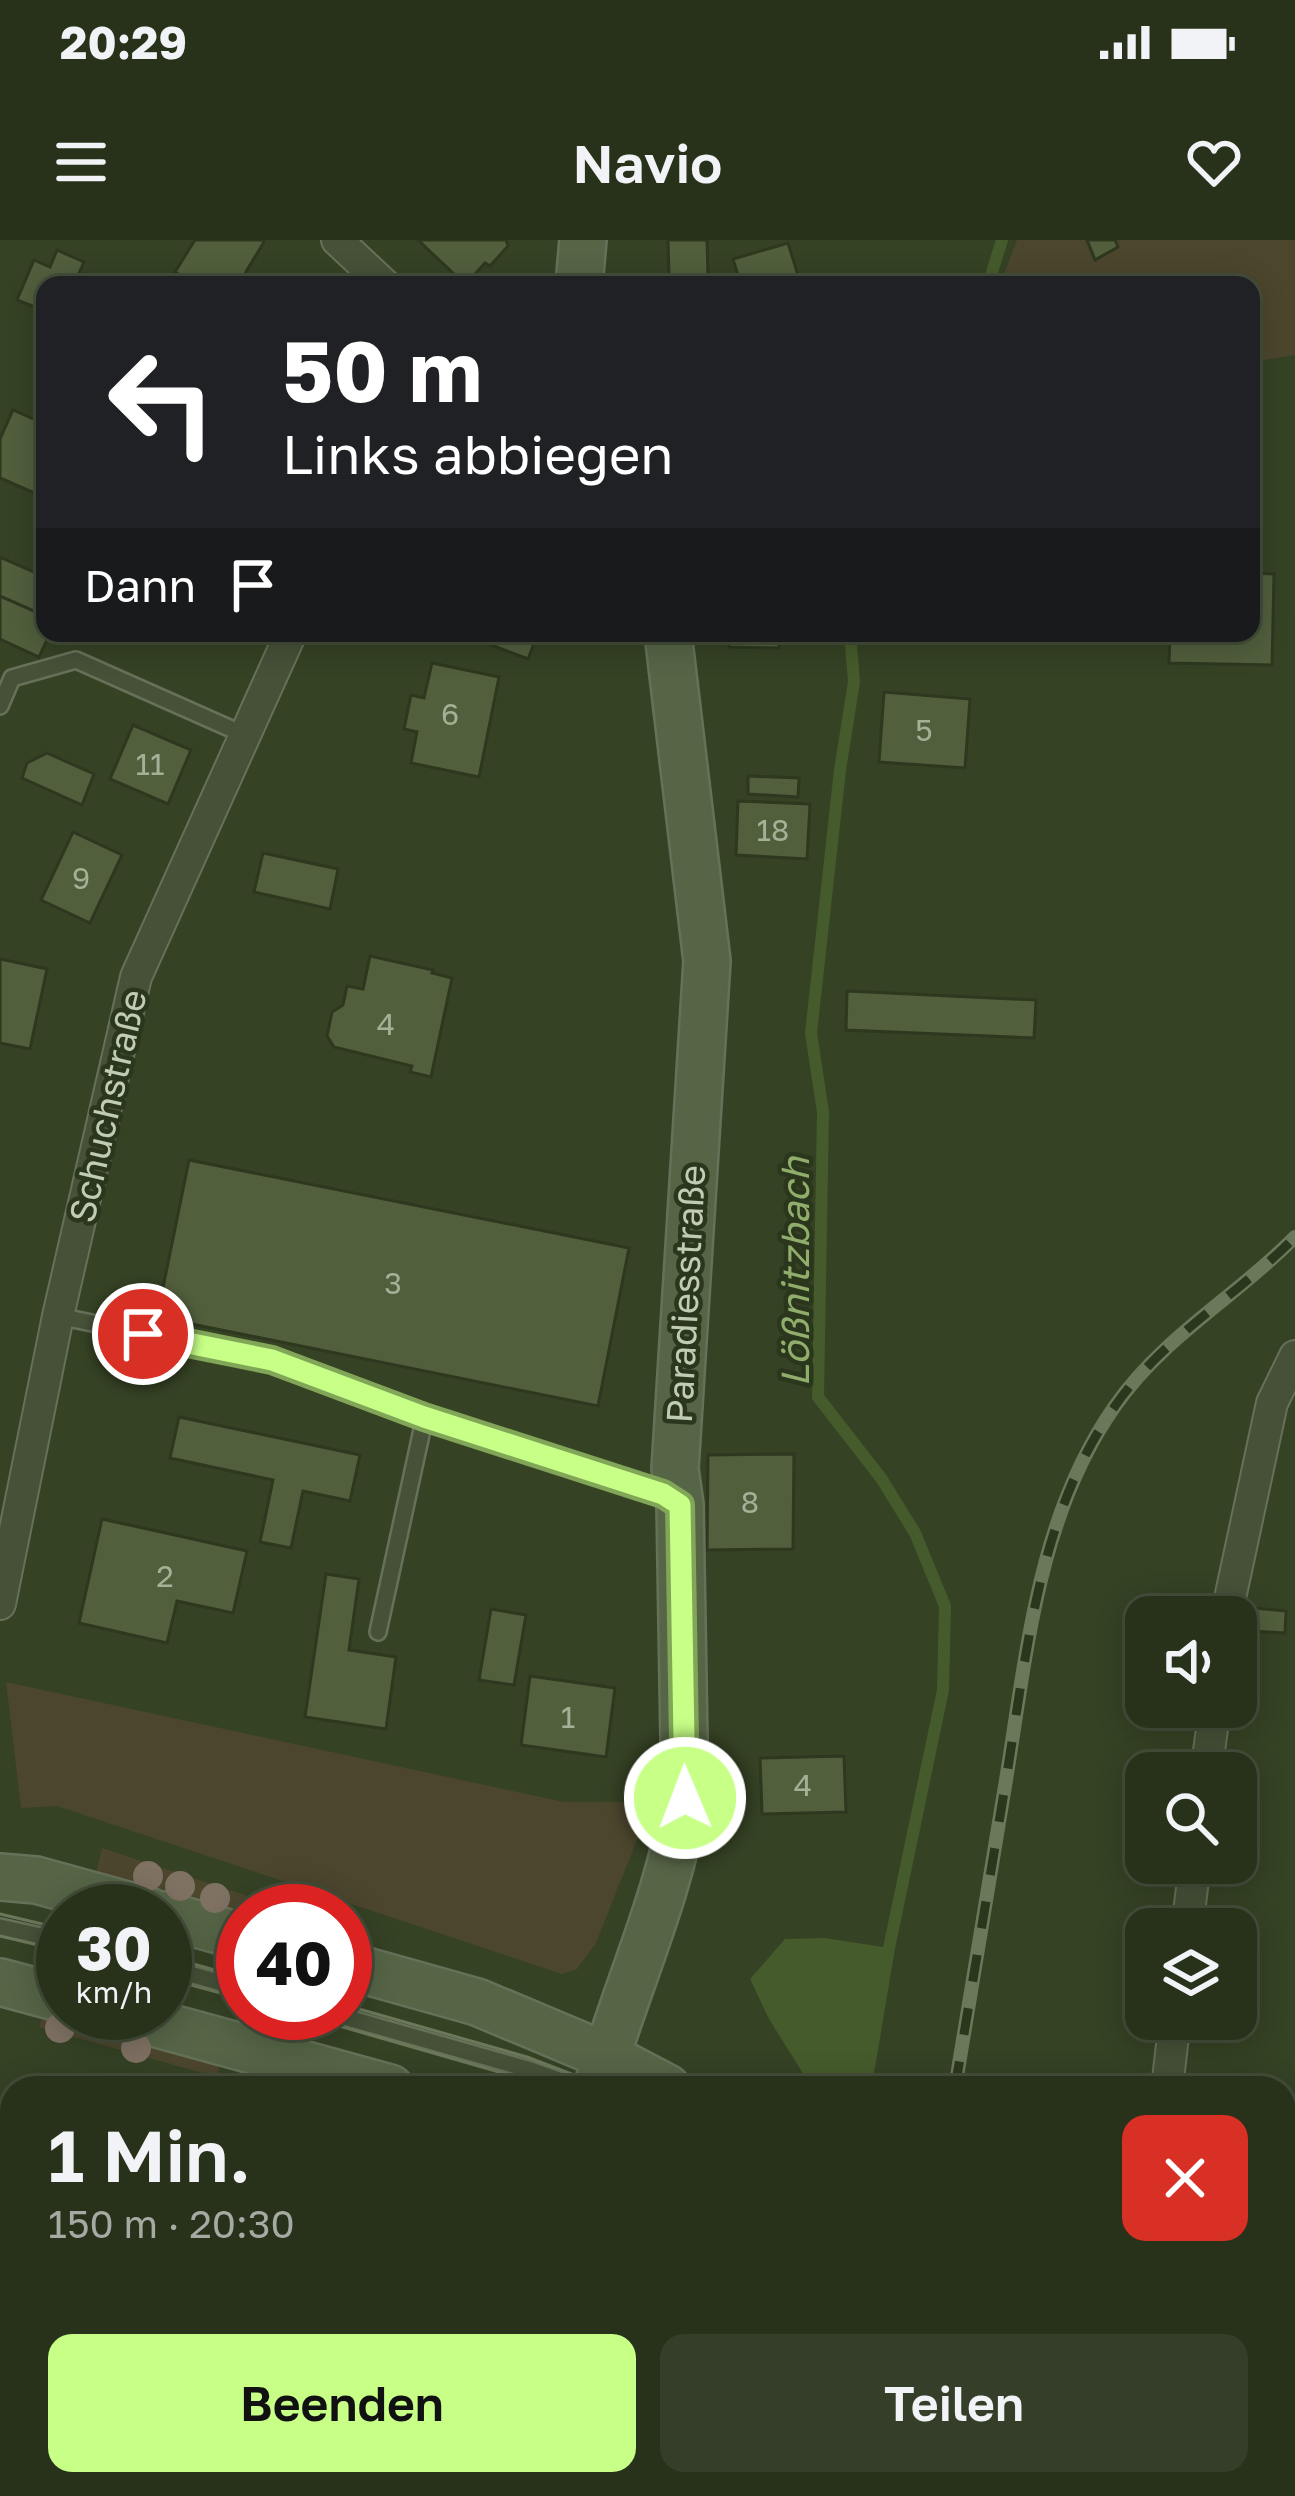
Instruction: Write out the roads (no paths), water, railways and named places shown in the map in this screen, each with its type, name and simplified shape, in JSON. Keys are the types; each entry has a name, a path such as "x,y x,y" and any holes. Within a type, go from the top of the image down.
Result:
{"street":[{"path":"337,240 375,276"},
{"path":"579,276 583,240"},
{"name":"Schuchstraße","path":"0,1604 58,1316 136,977 286,642"},
{"name":"Paradiesstraße","path":"595,2076 678,1843 685,1798 680,1505 675,1468 707,961 669,642"},
{"path":"1231,1596 1272,1403 1295,1356"},
{"path":"0,1877 50,1884"},
{"path":"372,1973 477,2002 593,2076"},
{"path":"0,1982 36,1992"},
{"path":"192,2034 346,2076"},
{"path":"1168,2076 1173,2040"}],"lane":[{"path":"0,706 12,678 76,660 244,735"},
{"path":"58,1316 272,1360 424,1417 663,1494 680,1505"},
{"path":"378,1632 424,1417"},
{"path":"0,1927 36,1936"},
{"path":"372,2025 531,2070 586,2076"}],"waterway":[{"name":"Lößnitzbach","path":"991,276 1002,240"},
{"name":"Lößnitzbach","path":"851,642 854,682 811,1033 823,1112 818,1397 881,1478 915,1533 945,1606 943,1690 866,2076"}],"tram line":[{"path":"0,1914 36,1923"},
{"path":"0,1936 36,1945"},
{"path":"192,1964 216,1970"},
{"path":"192,1985 216,1992"},
{"path":"372,2013 577,2076"},
{"path":"372,2035 513,2076"}],"railway":[{"path":"957,2076 1029,1634 1068,1492 1089,1448 1134,1381 1295,1237"}]}
